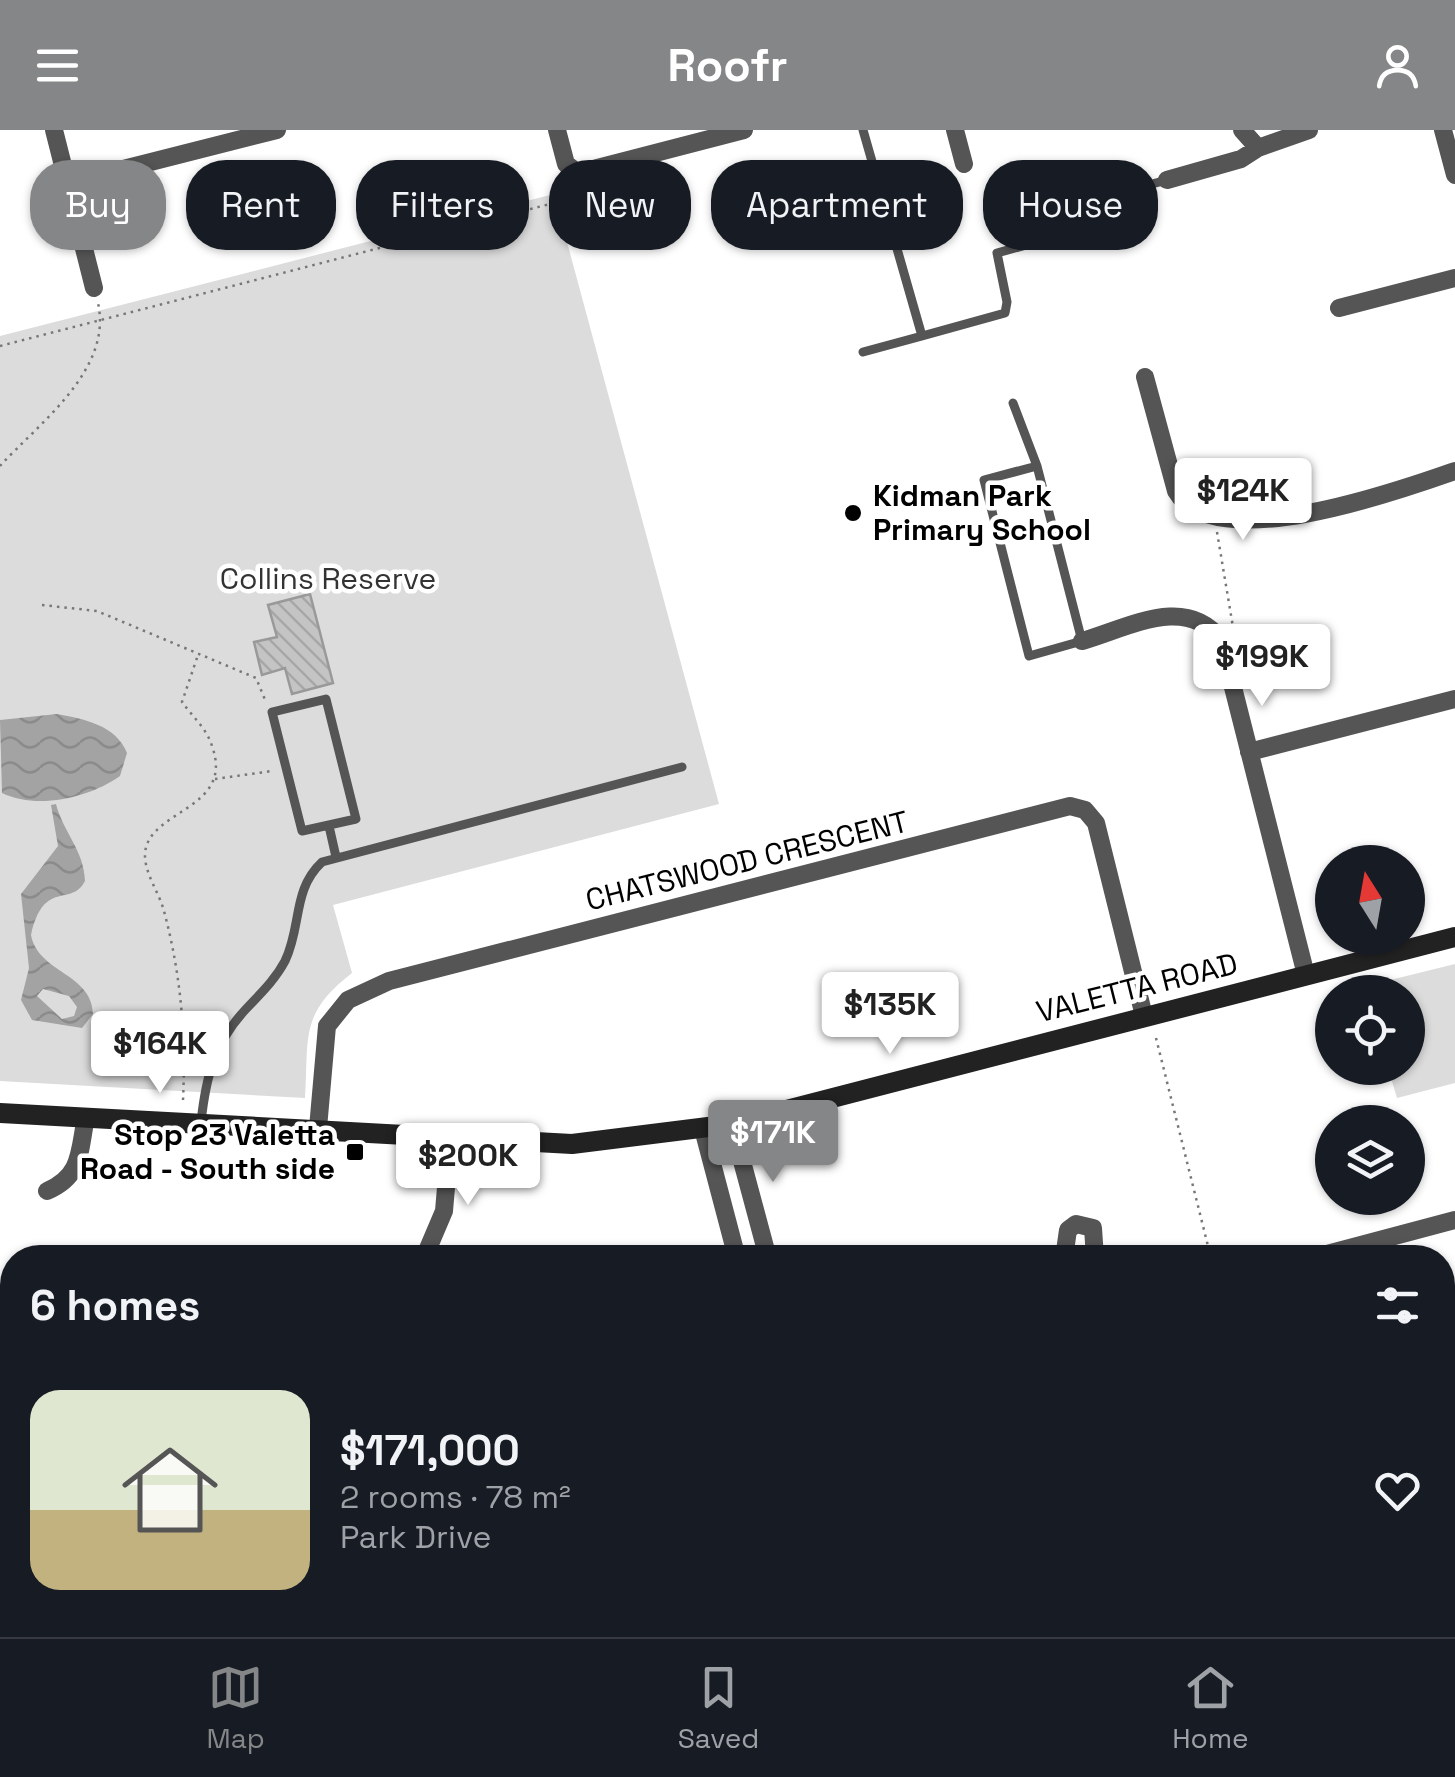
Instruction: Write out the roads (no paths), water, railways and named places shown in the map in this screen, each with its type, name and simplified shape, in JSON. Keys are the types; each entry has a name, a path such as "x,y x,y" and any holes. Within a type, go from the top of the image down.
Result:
{"street":[{"path":"54,130 62,160"},
{"path":"148,160 229,136 277,130"},
{"path":"558,130 566,164 578,174 744,130"},
{"path":"955,130 964,164"},
{"path":"1242,130 1258,148"},
{"path":"1167,180 1240,159 1258,148 1308,130"},
{"path":"1443,130 1455,176"},
{"path":"84,250 94,288"},
{"path":"1340,308 1455,278"},
{"path":"1145,377 1176,491 1184,505 1218,515 1284,518 1455,470"},
{"path":"1082,641 1182,613 1207,622 1221,640 1306,975"},
{"path":"1250,752 1455,699"},
{"name":"CHATSWOOD CRESCENT","path":"318,1128 327,1026 348,1000 389,982 1070,806 1085,810 1096,823 1144,1016"},
{"name":"VALETTA ROAD","path":"0,1113 572,1144 702,1129 1455,937"},
{"path":"46,1191 67,1182 76,1166 86,1117"},
{"path":"732,1124 765,1245"},
{"path":"702,1129 733,1245"},
{"path":"430,1245 444,1211 450,1140"},
{"path":"1361,1245 1455,1220"},
{"path":"1066,1245 1068,1230 1076,1224 1092,1228 1094,1245"}],"lane":[{"path":"863,130 922,336"},
{"path":"1158,182 1167,180"},
{"path":"862,352 1005,313 1007,302 997,253 1008,250"},
{"path":"1013,403 1037,466 1082,641 1029,656 984,480 1037,466"},
{"path":"326,699 356,819 329,826 302,831 272,712 326,699"},
{"path":"201,1123 214,1055 284,961 308,876 322,862 682,767"},
{"path":"329,826 336,856"}],"water":[{"path":"57,714 88,721 115,736 127,753 120,776 63,799 31,801 2,793 0,720"},
{"path":"56,804 77,850 85,881 79,889 43,906 31,935 44,958 75,981 90,1000 93,1014 82,1028 32,1020 21,1000 29,968 21,894 58,846 51,805","holes":["43,989 69,996 77,1007 74,1016 62,1019 37,996"]}],"place":[{"name":"Kidman Park Primary School","path":"853,513"},
{"name":"Stop 23 Valetta Road - South side","path":"355,1152"}],"park label":[{"name":"Collins Reserve","path":"328,579"}]}
